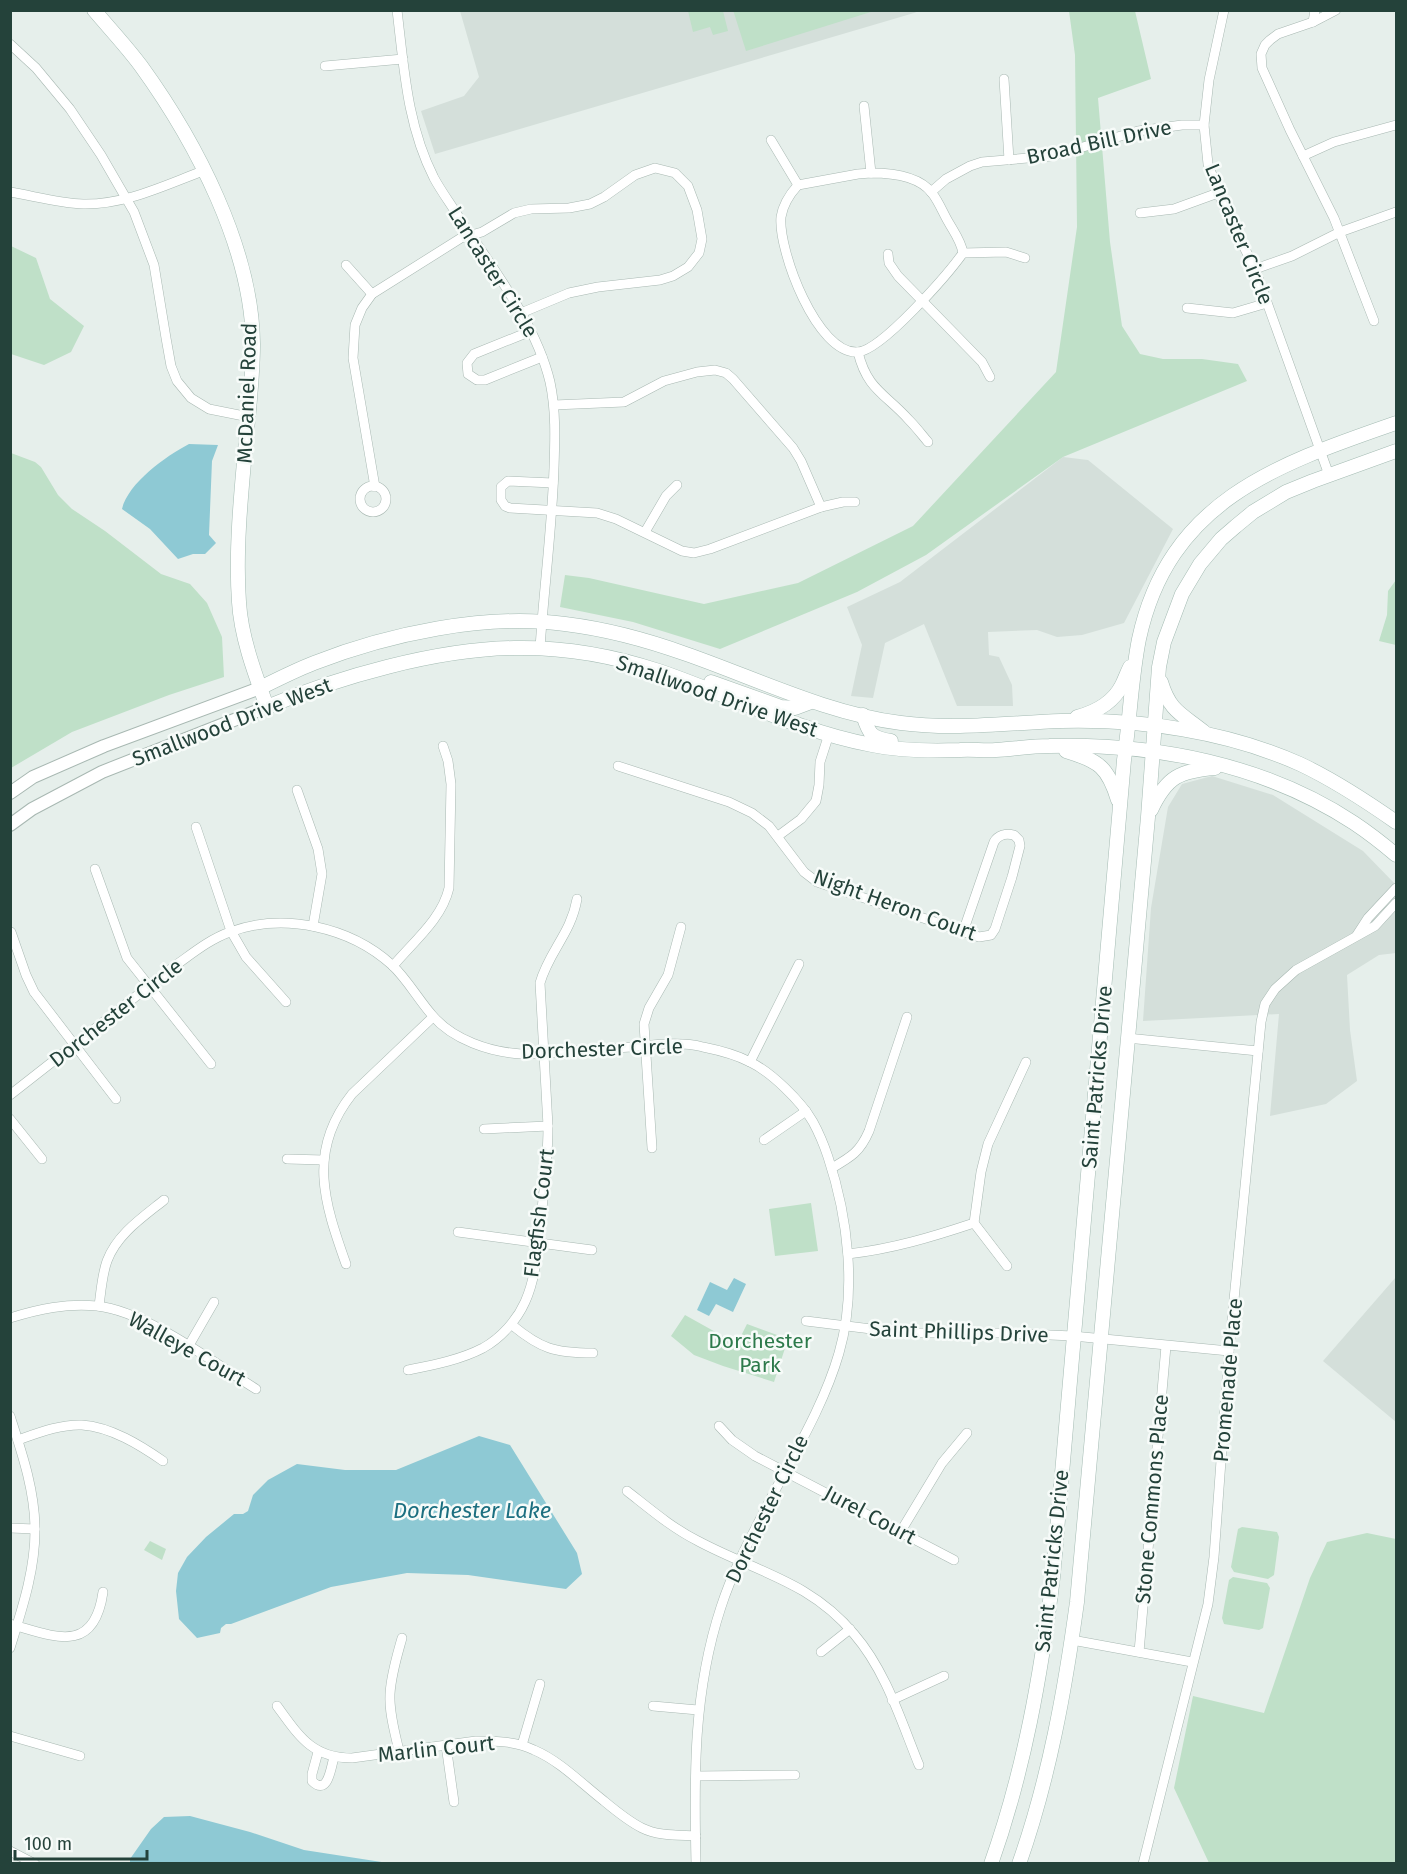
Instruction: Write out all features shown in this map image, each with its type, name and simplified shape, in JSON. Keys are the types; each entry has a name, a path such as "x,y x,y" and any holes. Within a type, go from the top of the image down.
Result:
{"main road":[{"name":"McDaniel Road","path":"94,10 164,100 203,171 238,249 249,295 253,350 240,526 239,603 252,666 267,707"},
{"name":"Saint Patricks Drive","path":"990,1863 1020,1767 1038,1688 1053,1578 1128,722 1136,658 1144,621 1160,580 1172,558 1215,508 1245,487 1287,464 1396,423"},
{"name":"Saint Patricks Drive","path":"1019,1863 1045,1774 1066,1679 1072,1640 1081,1563 1148,817 1159,667 1164,642 1182,594 1200,564 1221,539 1253,512 1286,492 1396,452"},
{"name":"Smallwood Drive West","path":"260,688 315,663 416,632 499,621 565,624 654,643 811,702 899,723 988,726 1063,721 1128,722 1208,736 1252,747 1298,764 1364,800 1396,822"},
{"name":"Smallwood Drive West","path":"267,707 349,678 412,661 485,650 540,648 619,660 659,671 774,716 872,745 941,751 1050,746 1126,749 1152,751 1231,767 1287,786 1331,809 1356,824 1396,855"},
{"path":"1063,721 1091,713 1110,701 1123,684 1136,658"},
{"path":"619,660 679,670 781,707 795,708 811,702"},
{"path":"1159,667 1163,687 1174,709 1208,736"},
{"path":"863,715 867,730 874,737 960,750"},
{"path":"1050,746 1089,757 1104,769 1112,781 1120,807"},
{"path":"1148,817 1161,791 1174,778 1196,769 1231,767"}],"street":[{"name":"Lancaster Circle","path":"398,10 408,104 420,146 435,179 531,331 549,381 554,405 553,483 540,648"},
{"name":"Lancaster Circle","path":"1224,10 1209,80 1204,125 1208,164 1218,193 1255,268 1329,475"},
{"path":"1313,22 1315,10"},
{"path":"1336,10 1313,22 1278,34 1265,45 1261,54 1262,68 1340,232 1374,321"},
{"path":"10,44 36,68 70,109 101,155 138,222 154,265 165,338 177,381 191,398 209,409 249,417"},
{"path":"325,66 403,59"},
{"path":"1004,79 1009,160"},
{"path":"864,106 871,173"},
{"name":"Broad Bill Drive","path":"931,192 946,178 982,162 1052,156 1138,131 1182,125 1204,125"},
{"path":"1303,156 1334,142 1396,125"},
{"path":"771,140 798,185"},
{"path":"375,487 353,358 355,325 360,312 372,294 461,238 482,232 514,213 531,209 569,208 590,204 635,175 655,168 675,173 688,186 697,210 702,239 699,253 688,267 673,276 660,280 574,292 521,313"},
{"path":"10,192 85,204 126,199 203,171"},
{"path":"963,253 960,243 931,192 913,180 887,173 858,174 798,185 785,202 781,218 785,246 803,298 824,332 832,341 851,352 873,347 921,302 963,253 1006,252 1025,258"},
{"path":"1140,213 1174,209 1218,193"},
{"path":"1255,268 1290,257 1340,232 1396,212"},
{"path":"888,254 893,270 921,302 982,362 990,377"},
{"path":"346,265 372,294"},
{"path":"1186,308 1233,313 1267,303"},
{"path":"531,331 474,354 467,363 468,374 477,380 485,380 542,357"},
{"path":"858,352 864,372 871,384 909,419 928,442"},
{"path":"554,405 624,402 664,381 709,369 720,371 733,379 793,448 821,507"},
{"path":"553,483 508,481 501,487 502,503 510,508 604,515 682,551 701,552 821,507 855,502"},
{"path":"645,532 666,496 677,484"},
{"name":"Smallwood Drive West","path":"10,793 33,777 104,746 260,688"},
{"name":"Smallwood Drive West","path":"10,825 32,809 102,771 267,707"},
{"path":"778,836 801,819 816,801 820,762 829,734"},
{"path":"393,966 438,914 448,895 451,872 451,784 450,766 443,746"},
{"name":"Night Heron Court","path":"618,766 742,807 761,819 778,836 804,872 817,882 963,932 982,938 993,934 1012,877 1020,846 1018,838 1010,834 1003,835 994,842 963,932"},
{"path":"297,790 318,849 322,874 314,926"},
{"path":"196,827 231,931 246,957 286,1002"},
{"path":"95,869 129,962 211,1064"},
{"name":"Promenade Place","path":"1355,937 1368,918 1396,888"},
{"name":"Flagfish Court","path":"408,1370 453,1360 483,1348 512,1325 530,1289 538,1243 548,1126 540,983 548,961 572,921 577,899"},
{"name":"Promenade Place","path":"1143,1863 1208,1604 1229,1351 1258,1051 1265,1004 1275,989 1296,970 1375,926 1396,903"},
{"name":"Dorchester Circle","path":"10,1095 193,952 231,931 273,924 314,926 357,941 393,966 433,1017 454,1033 485,1047 513,1053 544,1053 680,1044 701,1046 750,1062 778,1083 806,1111 822,1140 843,1211 848,1254 845,1326 838,1356 822,1398 739,1560 727,1588 713,1635 698,1710 696,1863"},
{"path":"652,1149 645,1046 646,1016 668,975 681,927"},
{"path":"11,932 34,992 117,1099"},
{"path":"750,1062 799,963"},
{"path":"346,1264 335,1234 324,1186 324,1160 329,1134 347,1100 358,1087 433,1017"},
{"path":"832,1168 853,1156 861,1147 869,1131 908,1017"},
{"path":"1127,1038 1258,1051"},
{"path":"1007,1266 974,1223 981,1172 988,1144 1026,1062"},
{"path":"764,1140 806,1111"},
{"path":"10,1119 42,1159"},
{"path":"484,1129 548,1126"},
{"path":"287,1160 324,1160"},
{"path":"99,1306 104,1272 113,1248 127,1231 164,1200"},
{"path":"848,1254 903,1245 974,1223"},
{"path":"458,1232 592,1250"},
{"path":"188,1347 214,1302"},
{"name":"Walleye Court","path":"10,1318 57,1306 99,1306 143,1321 256,1389"},
{"name":"Saint Phillips Drive","path":"806,1321 912,1334 1007,1332 1229,1351"},
{"path":"512,1325 528,1338 546,1348 565,1352 593,1353"},
{"name":"Stone Commons Place","path":"1139,1652 1166,1346"},
{"path":"10,1416 31,1487 35,1529 31,1573 14,1625 10,1648"},
{"path":"18,1440 83,1425 113,1433 140,1445 163,1461"},
{"name":"Jurel Court","path":"719,1426 746,1451 954,1560"},
{"path":"901,1532 942,1462 967,1433"},
{"path":"627,1491 688,1536 792,1583 826,1605 850,1629 872,1659 919,1765"},
{"path":"10,1528 35,1529"},
{"path":"14,1625 57,1637 79,1634 89,1626 99,1612 103,1592"},
{"path":"821,1652 850,1629"},
{"path":"399,1751 390,1692 402,1638"},
{"path":"1072,1640 1192,1662"},
{"path":"892,1700 944,1676"},
{"path":"522,1745 540,1684"},
{"name":"Marlin Court","path":"277,1706 304,1740 318,1752 334,1757 352,1758 487,1741 522,1745 550,1759 635,1824 654,1832 696,1836"},
{"path":"653,1706 698,1710"},
{"path":"10,1736 80,1756"},
{"path":"446,1745 454,1802"},
{"path":"318,1752 312,1774 312,1781 318,1786 327,1781 334,1757"},
{"path":"696,1776 795,1775"},
{"path":"10,1851 35,1863"}],"shaded area":[{"path":"460,11 919,11 435,154 421,111 464,96 479,77"},
{"path":"1063,457 1088,460 1173,529 1124,623 1082,635 1057,637 1037,630 988,632 989,655 999,657 1012,685 1013,706 957,706 924,624 885,643 873,698 851,696 862,645 847,607 900,582"},
{"path":"1212,776 1273,795 1363,851 1396,885 1396,953 1379,955 1347,975 1350,1030 1357,1081 1326,1104 1270,1116 1279,1014 1143,1021 1151,908 1168,807 1182,784"},
{"path":"1396,1277 1396,1422 1323,1361"}],"green space":[{"path":"733,10 874,10 874,11 746,51"},
{"path":"688,11 723,11 728,31 713,35 710,27 693,32"},
{"path":"1069,11 1135,11 1151,79 1098,98 1110,242 1122,326 1140,354 1163,359 1202,359 1238,364 1247,381 1063,457 926,555 857,592 720,649 633,622 560,607 565,575 589,578 704,604 798,583 913,526 1056,372 1077,227 1075,55"},
{"path":"11,246 36,258 50,299 84,326 71,352 44,365 11,354"},
{"path":"11,453 35,462 41,467 58,495 72,509 161,574 190,584 207,603 222,637 224,677 72,732 11,768"},
{"path":"1396,580 1396,645 1379,641 1387,615 1388,591"},
{"path":"811,1203 818,1251 775,1256 769,1209"},
{"name":"Dorchester Park","path":"685,1315 737,1344 747,1324 788,1339 774,1382 694,1355 671,1336"},
{"path":"1242,1527 1277,1532 1279,1537 1274,1575 1268,1579 1234,1572 1231,1567 1238,1529"},
{"path":"1367,1533 1396,1539 1396,1863 1209,1863 1174,1788 1193,1696 1264,1713 1310,1578 1327,1542"},
{"path":"150,1541 166,1549 162,1560 144,1550"},
{"path":"1233,1577 1267,1583 1270,1588 1263,1628 1259,1630 1224,1624 1222,1618 1229,1580"}],"water":[{"path":"189,444 218,445 212,461 209,535 216,543 205,554 193,554 178,559 150,529 122,509 132,490 149,471"},
{"path":"734,1278 746,1284 733,1312 716,1304 709,1316 697,1310 710,1282 727,1290"},
{"name":"Dorchester Lake","path":"479,1436 510,1445 577,1553 582,1574 566,1589 468,1575 407,1573 331,1587 226,1624 221,1628 220,1633 197,1638 179,1619 176,1591 178,1573 187,1557 206,1537 234,1514 243,1514 248,1511 253,1495 268,1480 297,1464 345,1470 396,1470"},
{"path":"190,1816 250,1832 304,1850 388,1863 130,1863 130,1859 151,1829 164,1817"}]}
